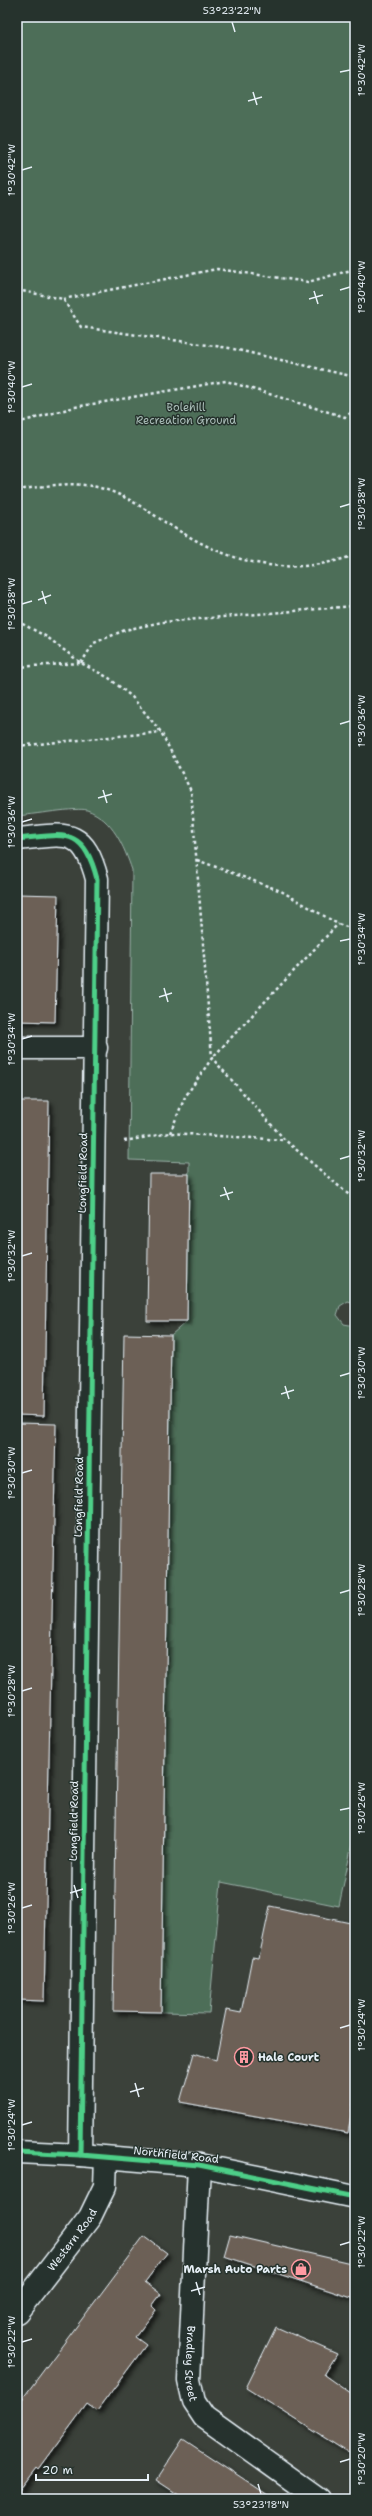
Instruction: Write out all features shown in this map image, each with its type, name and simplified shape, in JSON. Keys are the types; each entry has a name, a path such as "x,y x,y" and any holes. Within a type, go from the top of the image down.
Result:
{"street":[{"name":"Longfield Road","path":"17,838 68,835 81,843 92,861 97,879 96,1048 93,1139 80,2154"},
{"path":"17,1048 96,1048"},
{"name":"Northfield Road","path":"17,2152 80,2154 106,2158 199,2165 355,2197"},
{"name":"Western Road","path":"17,2312 90,2217 105,2186 106,2158"},
{"name":"Bradley Street","path":"199,2165 190,2380 194,2402 204,2417 319,2499"}],"path":[{"path":"17,290 63,299 217,269 308,282 355,269"},
{"path":"63,299 81,327 229,348 355,378"},
{"path":"17,423 75,407 226,381 345,417 355,410"},
{"path":"17,490 78,483 104,488 131,499 181,532 243,561 286,568 330,563 355,555"},
{"path":"81,662 94,643 126,630 162,622 355,606"},
{"path":"17,621 47,637 81,662 109,678 132,697 162,732 191,791 212,1058 285,1140 355,1200"},
{"path":"17,667 81,662"},
{"path":"17,746 162,732"},
{"path":"197,860 281,891 338,924 355,930"},
{"path":"170,1134 185,1097 212,1058 338,924"},
{"path":"93,1139 128,1141 170,1134 285,1140"}],"green space":[{"name":"Bolehill Recreation Ground","path":"17,17 355,17 355,1303 348,1301 340,1306 337,1315 344,1324 355,1326 355,1830 339,1906 221,1882 209,2013 161,2012 171,1335 187,1321 189,1162 129,1160 132,870 121,843 111,827 104,820 87,810 64,810 17,816"}],"building":[{"path":"17,894 58,895 55,1022 17,1021"},
{"path":"18,1101 49,1101 44,1416 17,1415"},
{"path":"149,1174 189,1174 187,1321 147,1321"},
{"path":"124,1334 171,1335 161,2012 113,2011"},
{"path":"17,1423 56,1424 44,2001 17,2000"},
{"path":"270,1906 355,1924 355,2093 348,2133 180,2102 194,2053 216,2060 226,2010 241,2013 252,1957 259,1958"},
{"path":"230,2235 355,2264 355,2299 224,2256"},
{"path":"144,2236 167,2253 145,2282 161,2294 152,2306 156,2310 135,2337 146,2345 97,2411 87,2404 39,2469 37,2467 17,2493 17,2406"},
{"path":"276,2327 337,2354 324,2375 355,2397 355,2457 246,2388"},
{"path":"183,2439 274,2499 185,2499 156,2480"}],"cycle path":[{"path":"17,839 47,836 69,837 78,842 85,849 97,879 80,2155"},
{"path":"17,2152 80,2155 199,2165 355,2197"}],"place":[{"name":"Hale Court","path":"244,2057"},
{"name":"Marsh Auto Parts","path":"301,2269"}]}
